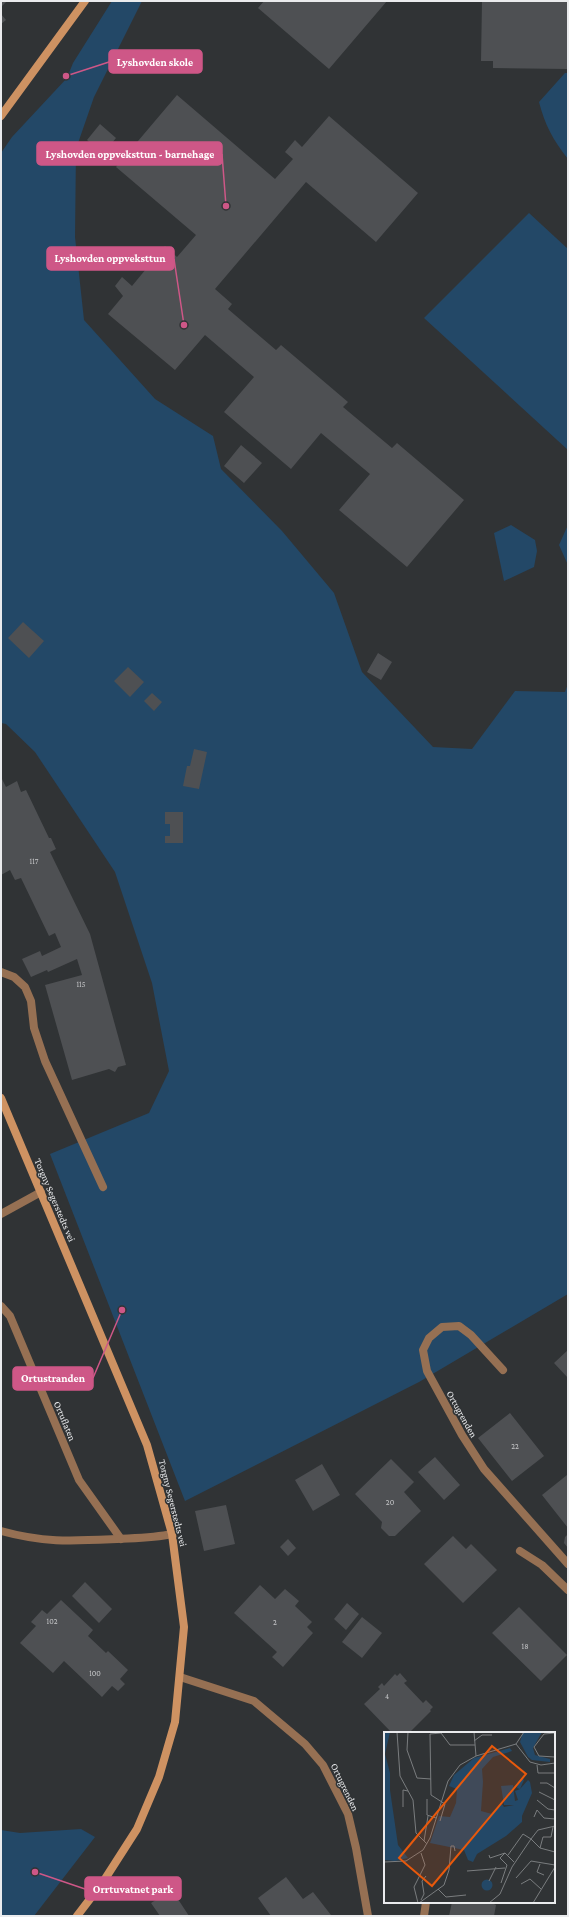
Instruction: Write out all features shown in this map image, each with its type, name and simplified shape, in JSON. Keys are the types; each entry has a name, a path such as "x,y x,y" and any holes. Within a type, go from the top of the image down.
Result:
{"main road":[{"path":"1,116 85,1"},
{"name":"Torgny Segerstedts vei","path":"1,1098 147,1445 172,1534 184,1627 175,1722 158,1777 137,1829 104,1882 77,1916"}],"street":[{"path":"1,972 14,977 25,988 31,1001 34,1028 45,1061 103,1187"},
{"path":"1,1214 41,1192"},
{"name":"Ortuflaten","path":"1,1306 10,1316 79,1480 121,1539"},
{"name":"Ortugrenden","path":"503,1370 471,1335 459,1326 442,1327 429,1338 423,1350 427,1371 462,1435 484,1469 568,1564"},
{"path":"1,1531 27,1538 65,1542 152,1538 172,1534"},
{"path":"520,1551 542,1565 568,1590"},
{"name":"Ortugrenden","path":"180,1677 254,1701 305,1744 323,1765 348,1814 356,1848 368,1916"},
{"path":"424,1916 426,1903"}],"shaded area":[{"path":"112,1 142,1 94,97 76,149 75,237 84,320 155,399 213,436 221,469 282,531 334,593 362,672 433,747 472,749 515,691 565,692 568,684 568,1294 419,1382 185,1501 50,1154 149,1113 169,1071 152,983 115,872 35,752 6,724 1,723 1,153 12,137 67,78 73,63"},
{"path":"565,73 568,73 568,159 550,132 539,102"},
{"path":"529,213 568,249 568,450 424,318"},
{"path":"511,525 535,540 537,551 534,567 504,581 494,533"},
{"path":"568,525 568,565 559,545"},
{"path":"81,1829 95,1837 34,1916 1,1916 1,1830 20,1833"}],"building":[{"path":"1,1 7,1 1,7"},
{"path":"264,1 387,1 329,69 258,8"},
{"path":"482,1 568,1 568,69 493,68 493,61 481,61"},
{"path":"1,14 6,20 1,24"},
{"path":"177,95 275,179 293,159 285,152 295,140 302,147 329,116 418,193 376,242 306,182 215,289 232,304 228,309 276,350 281,345 348,402 343,407 392,448 397,443 464,500 407,567 339,510 370,474 321,433 291,469 224,412 254,377 205,335 175,370 108,314 123,296 115,286 122,277 132,286 165,246 177,257 196,235 116,167"},
{"path":"100,124 116,138 103,154 87,140"},
{"path":"241,445 262,463 244,483 224,466"},
{"path":"23,622 44,641 29,658 8,638"},
{"path":"378,653 392,662 381,680 367,672"},
{"path":"128,667 144,682 130,697 114,681"},
{"path":"152,693 162,702 154,711 144,701"},
{"path":"194,749 207,752 199,789 183,786 187,766 190,766"},
{"path":"1,777 6,787 17,781 21,792 26,790 49,838 51,838 56,849 50,852 90,934 126,1065 118,1067 115,1072 109,1069 72,1080 45,985 82,975 77,959 48,972 47,970 31,977 22,959 40,951 42,956 61,947 55,933 49,936 21,878 15,880 10,870 1,875"},
{"path":"165,812 183,812 183,843 165,843 165,836 170,836 170,824 165,824"},
{"path":"568,1350 568,1378 554,1363"},
{"path":"510,1413 544,1456 512,1481 478,1438"},
{"path":"435,1457 460,1485 444,1500 418,1472"},
{"path":"391,1459 414,1482 404,1492 421,1511 395,1536 389,1536 381,1528 382,1522 355,1494"},
{"path":"322,1464 340,1495 313,1511 295,1480"},
{"path":"568,1475 568,1528 542,1495"},
{"path":"226,1505 235,1544 204,1551 195,1511"},
{"path":"568,1534 568,1548 564,1543 565,1537"},
{"path":"453,1536 466,1549 471,1544 497,1570 463,1603 424,1564"},
{"path":"288,1539 296,1548 288,1556 280,1547"},
{"path":"85,1582 112,1609 99,1623 72,1596"},
{"path":"260,1585 275,1599 285,1589 299,1601 295,1606 312,1622 307,1627 313,1633 283,1667 272,1657 277,1652 234,1613"},
{"path":"61,1600 93,1630 88,1636 106,1653 108,1651 128,1670 120,1679 125,1684 118,1691 112,1686 102,1697 64,1661 53,1673 20,1643 36,1626 31,1622 42,1610 47,1614"},
{"path":"347,1603 359,1614 346,1630 334,1619"},
{"path":"519,1607 567,1655 541,1681 492,1633"},
{"path":"362,1617 382,1633 362,1658 342,1642"},
{"path":"400,1673 407,1681 404,1683 423,1703 426,1700 433,1707 430,1710 431,1711 410,1732 391,1732 364,1704 380,1689 378,1687 382,1683 384,1686 395,1674 397,1676"},
{"path":"286,1877 303,1899 313,1892 331,1915 271,1916 258,1898"},
{"path":"172,1890 189,1916 160,1916 151,1903"},
{"path":"452,1903 494,1903 496,1905 494,1916 449,1916"}],"place":[{"name":"Lyshovden skole","path":"66,76"},
{"name":"Lyshovden oppveksttun - barnehage","path":"226,206"},
{"name":"Lyshovden oppveksttun","path":"184,325"},
{"name":"Ortustranden","path":"122,1310"},
{"name":"Orrtuvatnet park","path":"35,1872"}]}
